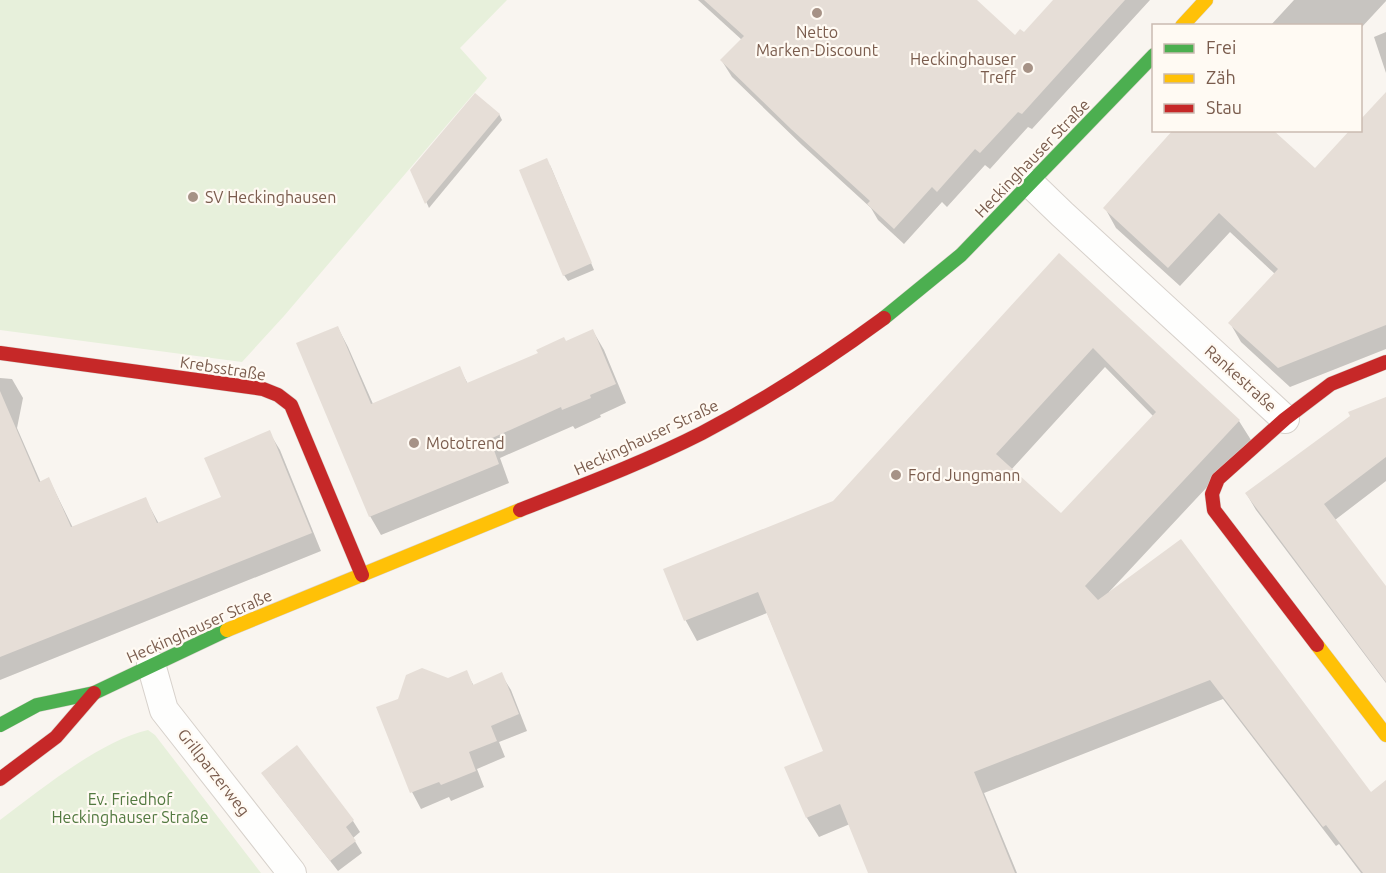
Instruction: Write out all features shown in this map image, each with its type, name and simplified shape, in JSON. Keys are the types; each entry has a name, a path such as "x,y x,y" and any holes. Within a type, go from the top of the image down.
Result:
{"main road":[{"path":"1184,24 1206,0"},
{"name":"Heckinghauser Straße","path":"0,725 37,705 94,693 204,639 604,476 700,433 773,392 857,338 903,304 961,255 1152,57"},
{"name":"Krebsstraße","path":"0,353 263,388 278,395 291,405 362,575"},
{"path":"1285,419 1331,384 1386,362"},
{"name":"Rankestraße","path":"1285,419 1218,479 1212,494 1214,510 1386,735"},
{"name":"Heckinghauser Straße","path":"0,779 56,737 94,693"}],"street":[{"name":"Rankestraße","path":"1031,184 1285,419"},
{"name":"Grillparzerweg","path":"151,664 164,710 292,873"}],"green space":[{"name":"SV Heckinghausen","path":"0,0 507,0 460,48 487,78 242,362 0,330"},
{"name":"Ev. Friedhof Heckinghauser Straße","path":"148,730 155,735 261,873 0,873 0,820 91,755 110,744"}],"building":[{"path":"704,0 977,0 1015,35 1020,29 1024,32 1053,0 1125,0 1022,114 1018,112 980,153 975,149 937,192 932,187 894,229 867,204 870,201 720,60 744,36"},
{"path":"1386,92 1386,325 1278,368 1228,323 1278,269 1219,213 1168,268 1103,208 1171,132 1275,132 1315,168 1348,132 1362,132 1362,118"},
{"path":"475,93 500,114 425,204 410,170"},
{"path":"547,158 592,263 563,276 519,170"},
{"path":"1059,253 1240,420 1085,586 1098,600 1181,539 1371,792 1386,780 1386,873 1363,873 1326,825 1323,827 1210,680 974,772 1015,873 868,873 840,804 806,818 784,767 823,751 758,592 684,621 663,569 833,501","holes":["1093,348 1156,412 1061,513 996,454"]},
{"path":"338,326 371,404 460,366 467,383 538,353 536,350 564,337 566,341 593,329 616,384 590,395 591,398 562,410 561,407 490,439 499,464 369,517 296,343"},
{"path":"0,391 39,482 49,477 71,527 146,497 157,523 221,497 204,458 270,430 312,533 0,657"},
{"path":"1386,397 1386,457 1324,504 1386,586 1386,682 1245,493 1350,416 1348,412"},
{"path":"422,668 448,678 467,670 473,685 502,672 519,714 491,726 497,741 469,752 476,771 441,785 439,782 410,793 376,707 398,699 406,675"},
{"path":"297,745 354,820 346,827 356,841 330,861 261,773"}],"traffic: fast":[{"path":"884,318 961,255 1152,57"},
{"path":"0,725 37,705 94,693 227,630"}],"traffic: slow":[{"path":"1184,24 1206,0"},
{"path":"227,630 520,510"},
{"path":"1317,645 1386,735"}],"traffic: jam":[{"path":"520,510 635,464 702,433 795,379 884,318"},
{"path":"0,353 263,389 278,395 291,405 362,575"},
{"path":"1317,645 1214,510 1212,494 1218,479 1285,419 1331,384 1386,362"},
{"path":"0,779 56,737 94,693"}],"place":[{"name":"Netto Marken-Discount","path":"817,13"},
{"name":"Heckinghauser Treff","path":"1028,68"},
{"name":"SV Heckinghausen","path":"193,197"},
{"name":"Mototrend","path":"414,443"},
{"name":"Ford Jungmann","path":"896,475"}]}
